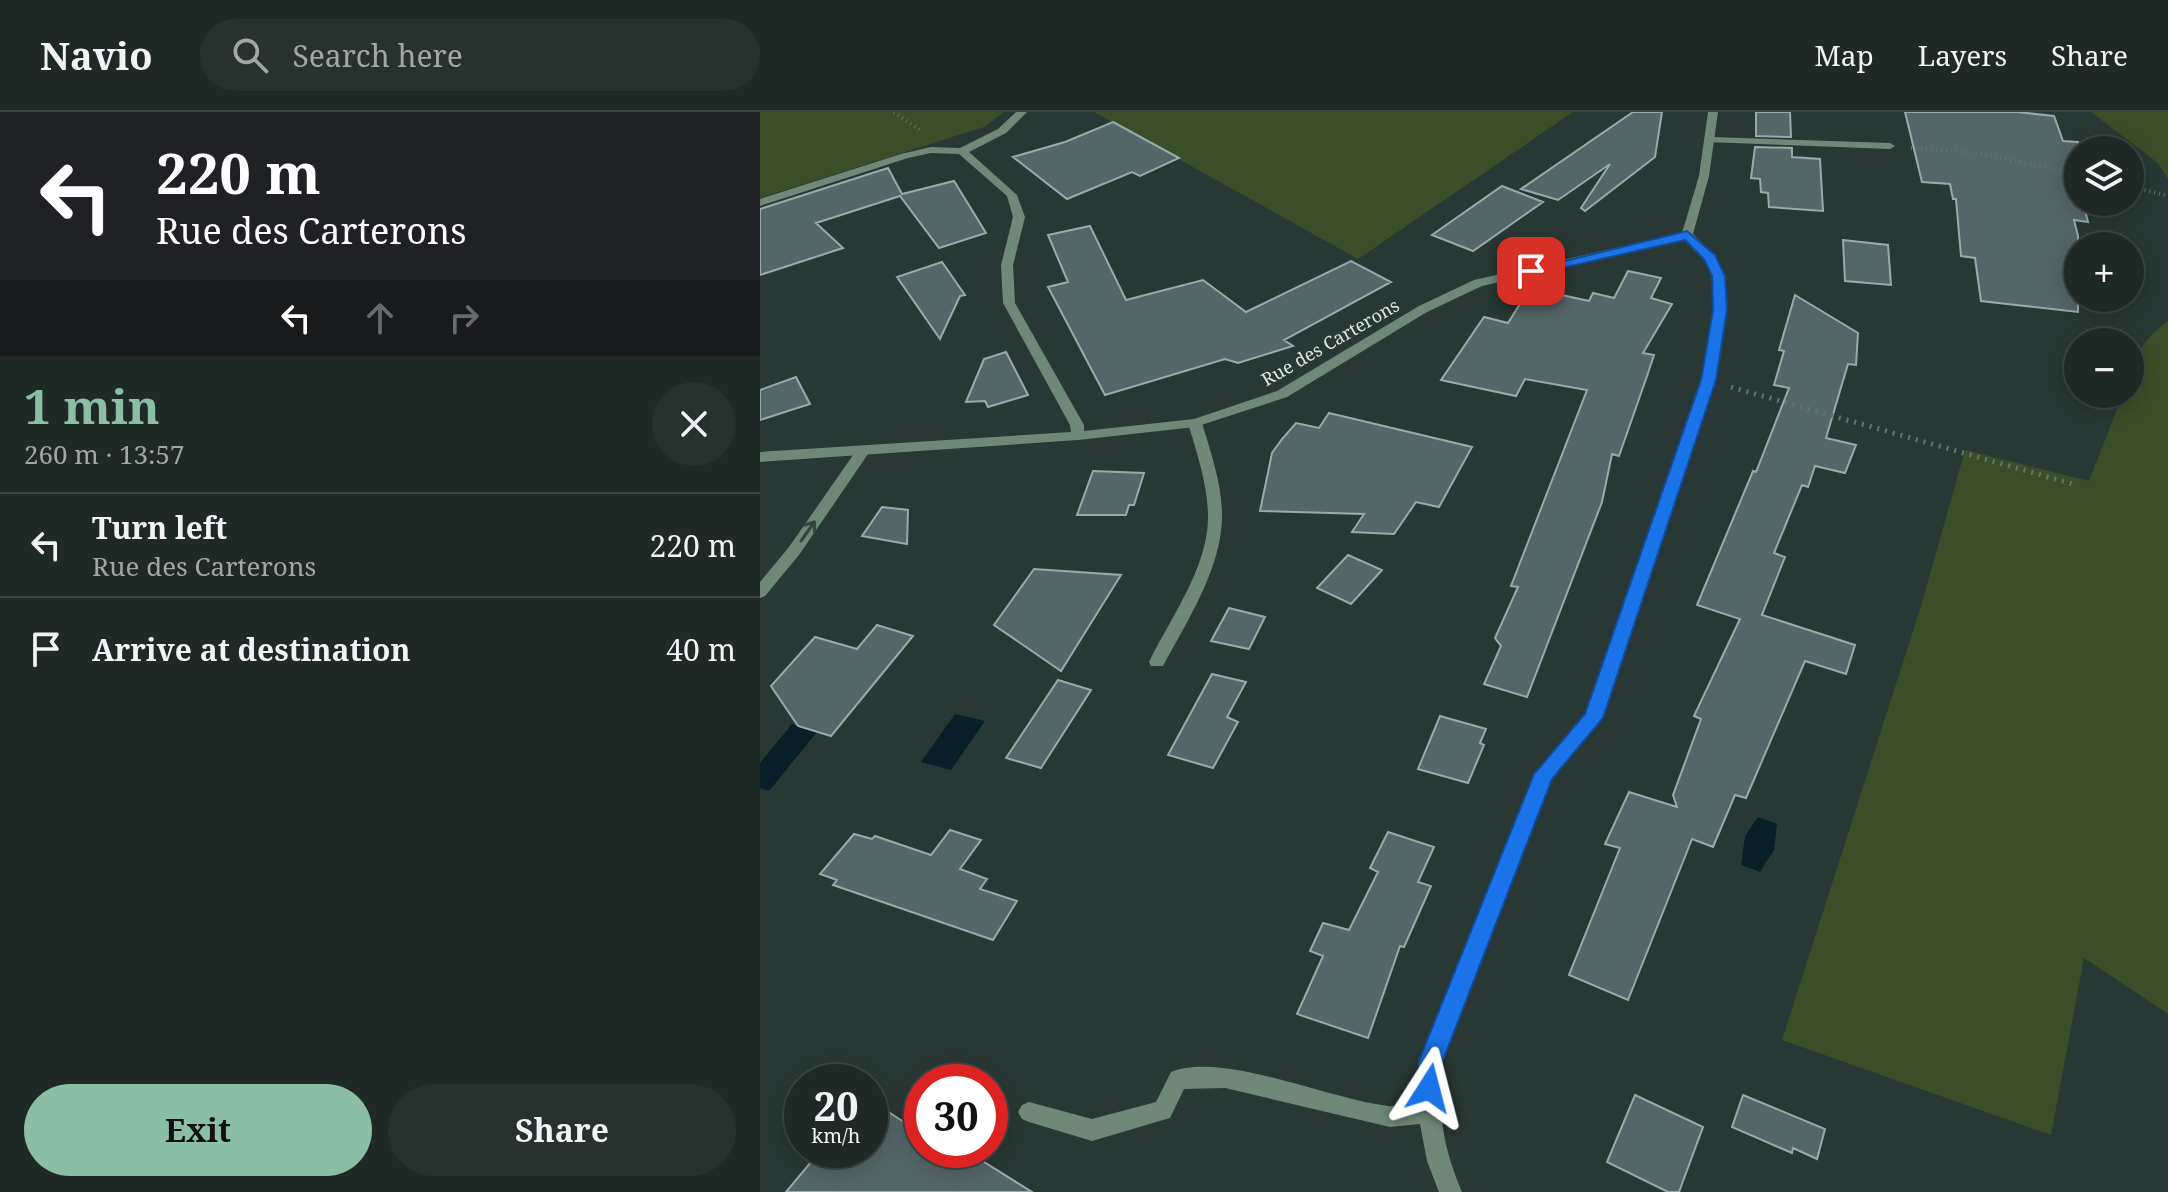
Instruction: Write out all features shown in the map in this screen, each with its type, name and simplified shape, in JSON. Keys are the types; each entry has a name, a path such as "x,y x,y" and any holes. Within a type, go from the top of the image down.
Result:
{"street":[{"path":"760,203 905,156 931,150 962,151 1002,131 1022,112"},
{"path":"1451,1192 1439,1170 1429,1113 1430,1063 1544,774 1593,718 1708,380 1720,310 1718,276 1710,257 1687,235 1711,140 1713,112"},
{"path":"1711,140 1890,146"},
{"path":"962,151 1012,195 1019,217 1007,265 1009,303 1077,425 1078,436"},
{"name":"Rue des Carterons","path":"760,457 1078,436 1195,423 1282,394 1423,309 1478,283 1687,235"},
{"path":"1157,662 1209,555 1215,528 1204,451 1195,423"},
{"path":"760,592 794,551 863,451"},
{"path":"1029,1112 1092,1130 1163,1111 1178,1079 1225,1078 1390,1117 1429,1113"}],"path":[{"path":"1890,146 1979,153 2064,171"},
{"path":"2144,190 2168,196"},
{"path":"1708,380 2073,484"}],"green space":[{"path":"760,112 1004,112 984,127 760,198"},
{"path":"1094,112 1573,112 1358,259"},
{"path":"2091,112 2168,112 2168,179 2158,163 2144,152 2144,136 2123,136"},
{"path":"2168,321 2168,1014 2084,958 2051,1135 1782,1040 1921,606 1965,450 2089,481 2118,408 2144,408 2144,344"}],"water":[{"path":"955,714 985,721 951,770 921,762"},
{"path":"792,724 817,732 769,791 760,788 760,763"},
{"path":"1758,817 1777,824 1774,850 1760,872 1741,865 1745,836"}],"building":[{"path":"1633,112 1662,112 1655,157 1585,211 1581,208 1610,164 1558,200 1521,189"},
{"path":"1756,112 1790,112 1791,137 1756,136"},
{"path":"1905,112 2017,112 2054,116 2064,141 2064,216 2086,216 2088,222 2074,220 2077,232 2064,232 2064,310 1981,301 1975,258 1961,256 1956,199 1953,199 1950,184 1922,182"},
{"path":"1113,122 1179,158 1140,176 1132,172 1067,199 1013,157 1065,142"},
{"path":"1755,147 1792,148 1792,157 1820,159 1823,211 1769,207 1768,193 1761,192 1760,179 1751,178"},
{"path":"888,168 902,194 954,181 986,233 939,248 900,196 816,223 843,248 760,275 760,209"},
{"path":"1502,186 1543,202 1473,251 1432,235"},
{"path":"1090,226 1126,300 1203,280 1246,312 1351,261 1391,282 1284,340 1293,346 1238,363 1225,359 1105,395 1048,287 1068,282 1048,235"},
{"path":"1843,240 1888,245 1891,285 1845,281"},
{"path":"942,262 965,295 960,296 940,339 897,277"},
{"path":"1628,271 1661,278 1651,298 1672,304 1643,353 1654,355 1619,456 1612,454 1602,502 1527,697 1484,684 1501,646 1495,638 1518,587 1511,586 1587,390 1525,379 1516,396 1441,380 1484,317 1508,323 1530,288 1589,301 1593,293 1614,298"},
{"path":"1795,295 1858,333 1856,365 1848,364 1826,438 1856,445 1845,473 1815,466 1808,487 1802,485 1774,553 1785,557 1762,615 1855,645 1846,674 1805,661 1746,798 1735,795 1713,847 1692,839 1628,1000 1569,975 1620,848 1605,844 1629,792 1677,807 1673,795 1701,719 1694,716 1740,619 1697,605 1753,471 1756,472 1789,388 1774,385 1784,351 1779,350"},
{"path":"1006,352 1028,395 988,407 985,401 966,402 984,359"},
{"path":"796,377 810,404 760,420 760,390"},
{"path":"1329,413 1472,447 1439,507 1416,502 1394,534 1352,532 1364,514 1260,511 1272,453 1296,423 1319,428"},
{"path":"1093,471 1144,473 1134,505 1129,505 1126,515 1077,515"},
{"path":"882,507 908,510 907,544 862,536"},
{"path":"1348,555 1382,570 1351,604 1317,588"},
{"path":"1034,569 1121,575 1061,671 994,625"},
{"path":"1229,608 1265,617 1249,649 1211,641"},
{"path":"877,625 913,636 831,736 798,726 771,686 815,637 857,649"},
{"path":"1212,674 1246,682 1227,717 1238,722 1213,768 1168,755"},
{"path":"1058,680 1091,690 1041,768 1006,758"},
{"path":"1440,716 1486,729 1480,743 1484,745 1468,783 1418,769"},
{"path":"950,830 981,840 960,869 987,879 980,889 1017,901 993,940 833,885 837,880 820,874 854,834 872,839 875,836 931,855"},
{"path":"1388,832 1434,847 1418,882 1431,886 1404,947 1400,946 1368,1038 1297,1014 1323,956 1310,951 1323,923 1349,930 1378,872 1370,868"},
{"path":"1635,1095 1703,1127 1679,1192 1668,1192 1607,1162"},
{"path":"1743,1095 1825,1129 1817,1159 1793,1148 1792,1153 1732,1127"},
{"path":"888,1112 904,1122 904,1168 994,1168 1032,1192 786,1192 806,1168 888,1168"}],"route":[{"path":"1429,1088 1430,1063 1478,949 1544,774 1593,718 1708,380 1720,310 1718,276 1710,257 1687,235 1531,271"}]}
